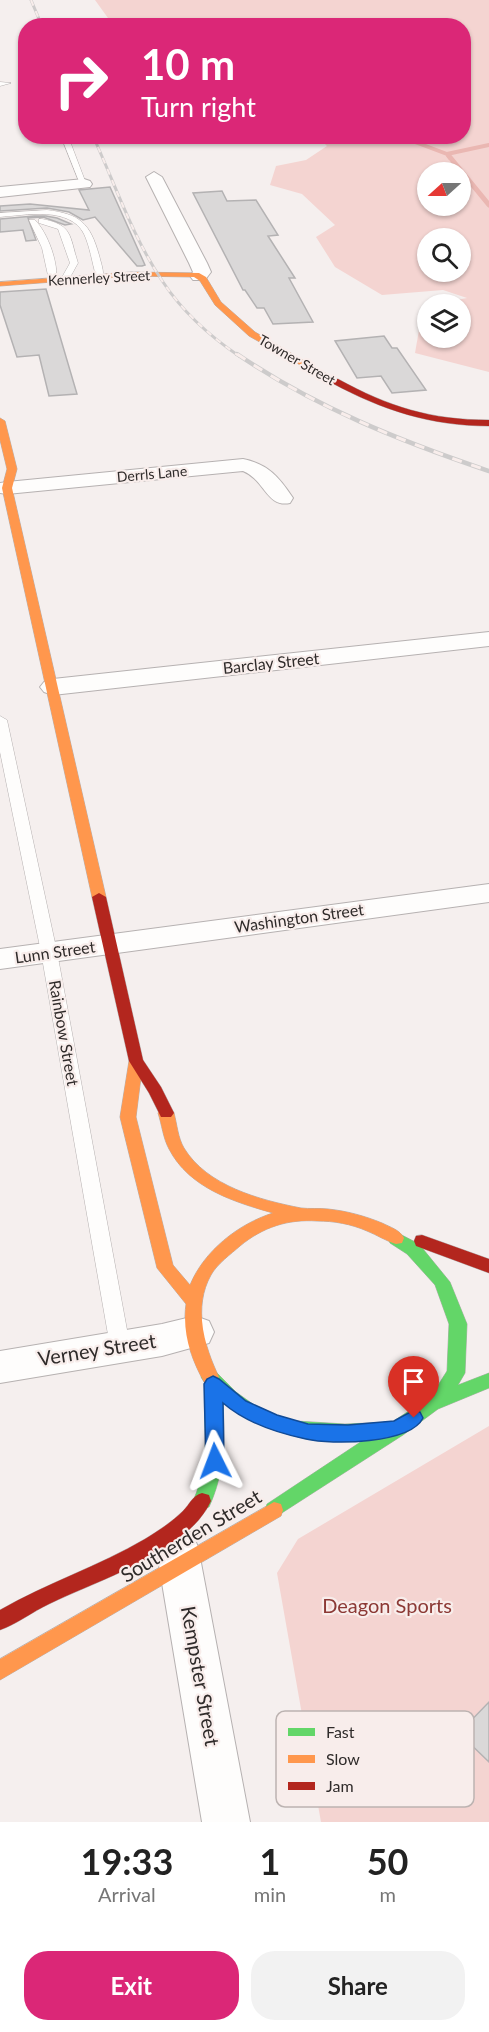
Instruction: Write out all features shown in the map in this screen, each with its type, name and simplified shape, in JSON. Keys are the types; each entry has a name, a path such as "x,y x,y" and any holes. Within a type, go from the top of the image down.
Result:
{"main road":[{"name":"Kennerley Street","path":"0,284 147,274 199,276"},
{"name":"Towner Street","path":"199,276 219,303 252,334 363,397 426,420 462,424 489,423"},
{"path":"0,421 12,470 3,484 53,687 136,1061 165,1107 172,1139 180,1155 197,1172 218,1186 256,1201 299,1213"},
{"path":"136,1061 128,1117 165,1268 194,1316"},
{"path":"397,1429 348,1433 308,1432 273,1422 240,1406 213,1384 197,1355 194,1316 206,1269 230,1242 262,1223 299,1213 335,1212 369,1220 489,1266"},
{"path":"412,1237 435,1257 453,1280 465,1311 465,1343 455,1375 433,1402"},
{"path":"433,1402 489,1380"},
{"name":"Southerden Street","path":"177,1548 208,1490 215,1461 213,1384"},
{"name":"Southerden Street","path":"0,1670 177,1548 337,1471 433,1402"},
{"name":"Southerden Street","path":"0,1622 43,1597 126,1558 177,1548"}],"street":[{"name":"Towner Street","path":"154,177 198,263 202,272 199,276"},
{"path":"0,192 84,184"},
{"name":"Derrls Lane","path":"3,484 243,465 256,467 263,472 282,498"},
{"name":"Barclay Street","path":"53,687 489,639"},
{"name":"Washington Street","path":"110,944 489,893"},
{"name":"Lunn Street","path":"0,959 110,944"},
{"name":"Verney Street","path":"0,1366 120,1346 194,1316"},
{"name":"Kempster Street","path":"177,1548 226,1822"}],"lane":[{"path":"67,144 84,184"},
{"path":"0,215 45,213 75,219 87,231 100,276"},
{"path":"0,224 32,222 51,222 62,228 74,263 59,280 52,269 38,227 32,222"},
{"name":"Rainbow Street","path":"0,720 49,952 120,1346"}],"green space":[{"path":"95,0 489,0 489,372 415,353 417,342 417,348 471,348 471,294 455,294 443,290 382,295 335,267 316,237 335,225 302,194 270,185 276,166 306,160 327,146 325,144 471,144 471,18 108,18"},
{"name":"Deagon Sports","path":"489,1426 489,1822 321,1822 318,1807 474,1807 474,1711 301,1711 277,1573 298,1539"}],"building":[{"path":"110,187 145,265 137,266 95,217 83,220 69,212 47,208 0,211 0,206 30,204 89,210 79,190"},
{"path":"222,191 227,201 256,200 278,235 268,236 295,278 289,278 313,322 273,324 264,308 257,308 243,290 193,193"},
{"path":"34,216 57,218 71,224 65,225 43,217 28,218 36,240 26,241 23,230 0,232 0,219"},
{"path":"46,289 77,394 49,396 39,355 17,357 0,305 0,292"},
{"path":"384,336 392,348 397,348 426,390 392,393 381,376 357,378 335,341"},
{"path":"489,1702 489,1762 474,1748 474,1718"}],"waterway":[{"path":"420,144 447,154"},
{"path":"447,154 489,145"},
{"path":"447,154 450,158"},
{"path":"449,156 489,205"}],"railway":[{"path":"31,0 39,18"},
{"path":"96,144 133,229 163,282 198,323 239,356"},
{"path":"237,354 297,390 359,421 423,448 489,471"}],"traffic: fast":[{"path":"274,1510 421,1412 441,1395 456,1373 458,1324 442,1282 413,1249 396,1238"},
{"path":"210,1377 230,1397 251,1412 273,1422 320,1432 397,1429"},
{"path":"435,1402 489,1380"},
{"path":"202,1501 215,1458 213,1384"}],"traffic: slow":[{"path":"0,284 132,274 196,275 203,279 218,303 252,334 335,381"},
{"path":"0,421 12,469 7,488 99,897"},
{"path":"136,1061 128,1117 165,1268 192,1300"},
{"path":"166,1113 176,1148 202,1177 232,1194 298,1213"},
{"path":"210,1377 195,1339 193,1311 195,1298 198,1284 206,1269 239,1238 262,1224 278,1218 301,1214 343,1217 370,1225 396,1238"},
{"path":"0,1670 274,1510"}],"traffic: jam":[{"path":"335,381 372,400 409,414 447,421 489,423"},
{"path":"99,897 136,1061 156,1091 166,1113"},
{"path":"422,1241 489,1266"},
{"path":"0,1621 39,1599 153,1545 190,1517 202,1501"}],"route":[{"path":"215,1461 213,1384 240,1406 273,1422 308,1432 348,1433 397,1429 414,1418"}]}
